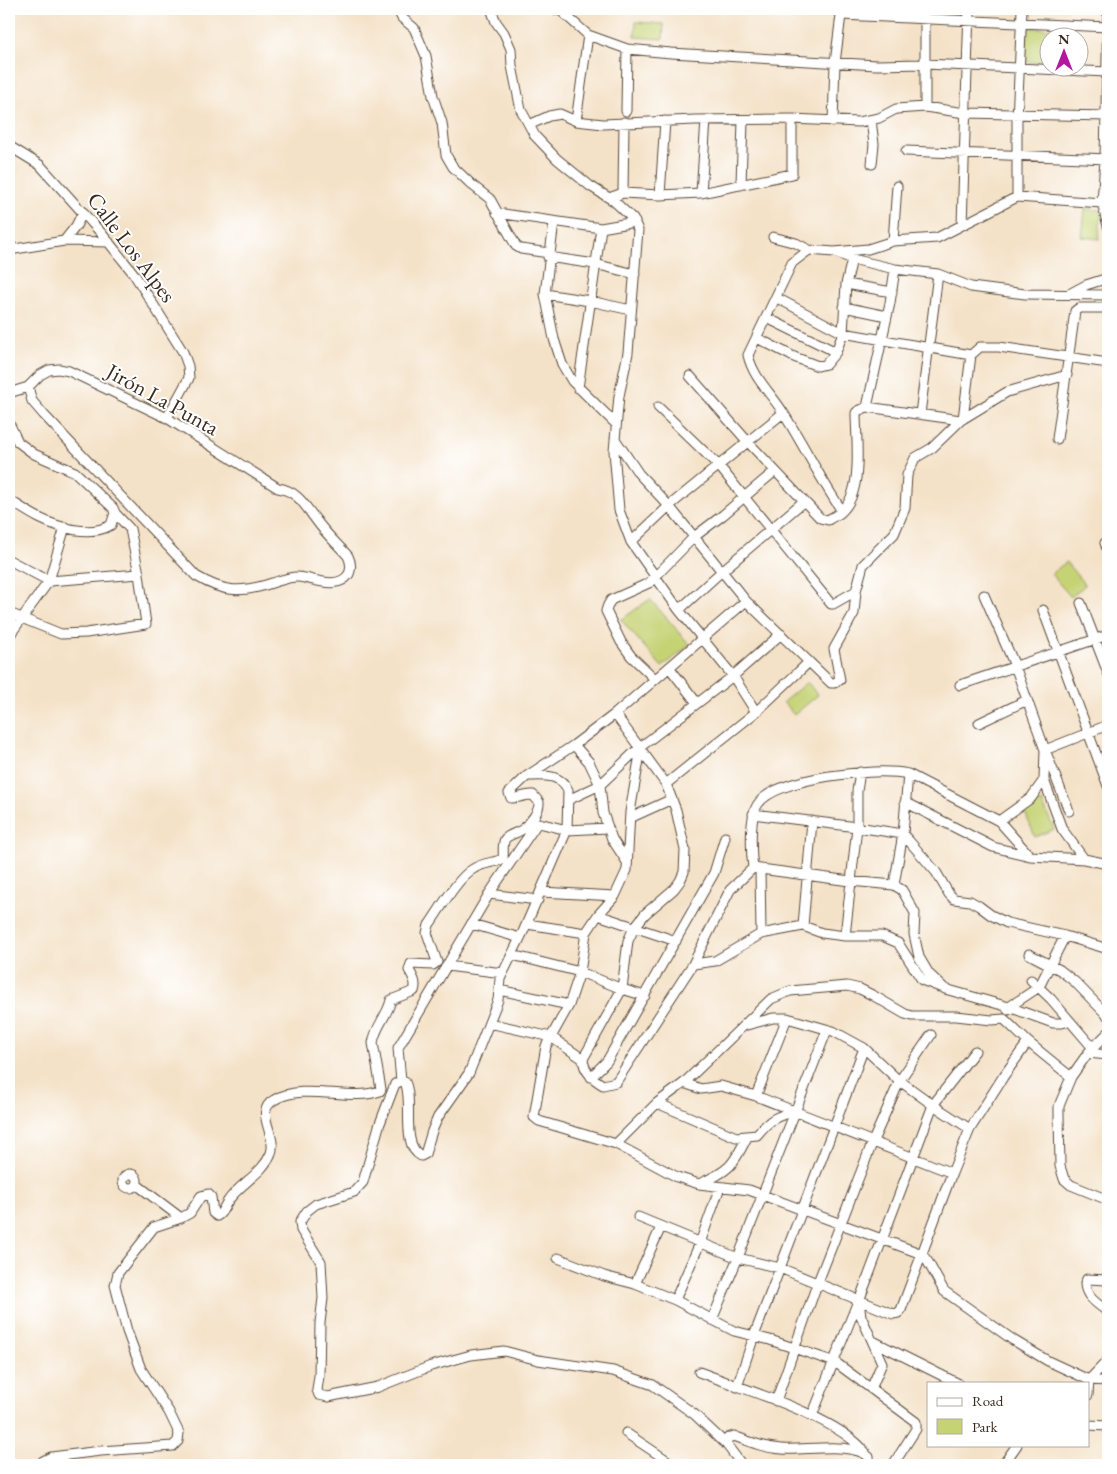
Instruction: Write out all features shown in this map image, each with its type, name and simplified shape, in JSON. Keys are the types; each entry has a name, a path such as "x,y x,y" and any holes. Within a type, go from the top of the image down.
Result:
{"street":[{"path":"397,9 402,18 414,28 426,56 433,96 442,123 446,155 453,167 472,185 490,198 516,246 521,249 635,274"},
{"path":"491,9 511,49 512,66 521,110 535,136 557,159 590,186 609,198 635,222 638,230 628,353 619,396 614,451 619,510 631,542 680,610 733,676 756,712"},
{"path":"555,9 561,11 588,35 627,48 671,53 835,63 877,65 924,64 1040,69"},
{"path":"962,225 969,9"},
{"path":"1017,197 1022,9"},
{"path":"1108,9 1107,159 1102,203 1108,226"},
{"path":"834,122 835,63 840,12 1021,24 1108,27"},
{"path":"924,107 925,18"},
{"path":"576,121 588,35"},
{"path":"626,111 627,48"},
{"path":"1090,71 1108,72"},
{"path":"529,125 549,116 560,114 576,121 602,124 792,119 859,122 879,118 896,109 924,107 965,113 1107,116"},
{"path":"609,198 623,193 660,195 701,193 792,174 792,119"},
{"path":"701,193 706,120"},
{"path":"741,185 743,120"},
{"path":"871,120 874,144 872,164"},
{"path":"660,195 665,121"},
{"path":"623,193 624,122"},
{"name":"Calle Los Alpes","path":"9,146 40,165 109,242 134,274 183,352 188,366 189,378 166,418"},
{"path":"906,151 1107,159"},
{"path":"893,241 897,186"},
{"path":"773,238 796,243 809,250 834,252 868,248 893,241 937,238 1017,197 1102,203"},
{"path":"64,241 76,226 83,212"},
{"path":"497,213 601,228 635,222"},
{"path":"554,222 545,294 548,314 562,364 578,388 616,424"},
{"path":"578,388 601,228"},
{"path":"9,250 64,241 109,242"},
{"path":"809,250 792,263 748,355 755,374 783,413 842,511"},
{"path":"834,252 852,259 894,269 938,274 971,287 1025,294 1108,295"},
{"path":"757,338 794,357 818,366 826,364 836,352 843,333 846,284 852,259"},
{"path":"867,407 892,292 894,269"},
{"path":"920,414 938,274"},
{"path":"1066,295 1086,285 1108,278"},
{"path":"846,284 892,292"},
{"path":"545,294 631,310"},
{"path":"776,298 843,333 971,355"},
{"path":"844,307 887,316"},
{"path":"1057,440 1076,309 1108,308"},
{"path":"767,318 836,352"},
{"path":"962,420 971,355 980,347 1000,346 1108,364"},
{"name":"Jirón La Punta","path":"49,370 69,371 166,418 278,488 298,496 306,504 316,521 348,556 351,561 351,567 348,575 340,581 326,583 298,577 289,578 253,590 241,591 224,589 209,584 196,576 44,416 32,400 28,387 40,375 49,370"},
{"path":"615,439 639,474 669,506 746,600 831,683 834,683 840,680 834,649 854,613 856,591 863,566 894,534 905,508 907,475 915,458 932,448 962,420 1008,392 1067,374"},
{"path":"690,376 748,442 820,518 828,520 842,511 850,500 856,485 856,413 858,410 867,407 962,420"},
{"path":"9,392 28,387"},
{"path":"658,407 719,466 830,604 856,591"},
{"path":"631,542 669,506 783,413"},
{"path":"9,423 18,442"},
{"path":"9,438 34,454 75,472 113,508 115,513 130,529 146,624 86,633 61,634 9,613"},
{"path":"655,679 630,656 621,642 606,611 608,605 611,600 650,583 694,537 775,471"},
{"path":"9,500 40,518 65,527 93,530 105,529 111,525 115,513"},
{"path":"680,610 722,571 804,501"},
{"path":"9,636 49,581 65,527"},
{"path":"9,560 49,581 139,574"},
{"path":"984,595 1015,666 1069,811"},
{"path":"41,1465 43,1461 51,1457 173,1446 178,1442 179,1432 169,1412 141,1369 127,1331 115,1285 118,1273 154,1227 190,1213 201,1196 208,1194 212,1197 213,1213 217,1216 221,1214 229,1200 261,1169 272,1151 271,1139 265,1118 266,1109 272,1100 292,1093 359,1094 380,1091 373,1043 374,1036 389,1009 391,1000 414,991 416,986 409,970 411,964 436,964 437,962 427,929 462,877 483,864 503,859 506,838 523,829 539,806 539,802 533,795 525,795 516,799 509,796 509,792 527,776 574,745 615,714 746,600"},
{"path":"1081,603 1108,673"},
{"path":"1043,610 1108,786"},
{"path":"568,800 600,785 639,748 733,676 781,634"},
{"path":"960,684 1108,635"},
{"path":"666,784 756,712 809,662"},
{"path":"669,667 698,703"},
{"path":"979,723 1027,700"},
{"path":"615,714 666,784 676,810 685,850 684,872 674,889 645,914 634,928 628,941 622,989 583,1059 583,1066 591,1078 603,1085 616,1082 693,964 730,890 756,868 808,876 894,885 902,890 915,913 914,934 919,957 929,974 945,989"},
{"path":"1045,750 1108,725"},
{"path":"574,745 589,762 600,785 603,813 608,828 612,839 627,862"},
{"path":"639,748 639,760 630,818 626,870 615,896 598,915 586,933 580,972 569,1005 546,1046 534,1117 539,1121 616,1144 677,1177 698,1184 749,1190 922,1254 946,1294 1013,1340 1048,1361 1089,1380 1108,1381"},
{"path":"1045,750 1044,780 1062,829 1084,859"},
{"path":"761,934 756,868 751,856 753,814 762,799 784,786 860,772 894,771 908,774 999,821 1030,856"},
{"path":"845,936 857,827 857,790 860,772"},
{"path":"894,885 903,834 908,774"},
{"path":"401,1081 405,1082 409,1094 409,1134 417,1154 420,1156 425,1154 438,1117 469,1073 498,1000 500,979 527,924 567,830 568,790 562,781 555,777 544,775 527,776"},
{"path":"999,821 1031,798 1044,780"},
{"path":"630,818 672,799"},
{"path":"906,802 993,848 1030,856 1084,859 1108,864"},
{"path":"753,814 903,834 936,872 954,899 970,901 991,916 1007,923 1065,936 1108,949"},
{"path":"803,926 812,821"},
{"path":"401,1081 398,1048 489,894 536,825 539,823 567,830 608,828"},
{"path":"591,1078 607,1061 714,873 725,837"},
{"path":"489,894 615,896"},
{"path":"598,915 676,941"},
{"path":"472,924 520,938"},
{"path":"527,924 586,933"},
{"path":"693,964 716,961 761,934 803,926 822,933 845,936 882,936 898,943 922,980 945,989 1009,1006 1053,1022 1062,1023 1069,1021"},
{"path":"1004,1019 1009,1006 1039,987 1065,936"},
{"path":"512,954 580,972 645,996"},
{"path":"1029,954 1075,982 1108,1016"},
{"path":"447,966 503,973"},
{"path":"1031,980 1051,999 1090,1050 1108,1055"},
{"path":"616,1144 657,1103 684,1083 771,999 790,991 847,986 860,989 912,1016 1004,1019 1028,1042 1071,1076"},
{"path":"499,990 569,1005"},
{"path":"741,1027 773,1018 787,1018 827,1030 864,1048 900,1080 970,1129"},
{"path":"756,1096 787,1018"},
{"path":"489,1023 551,1037 583,1059"},
{"path":"712,1320 827,1030"},
{"path":"1108,1033 1090,1050 1071,1076 1059,1109 1061,1171 1064,1179 1068,1183 1108,1200"},
{"path":"776,1402 818,1282 872,1141 900,1080 931,1035"},
{"path":"638,1217 738,1258 780,1268 818,1282 858,1301 893,1314 898,1313 901,1310 970,1129 1003,1076 1028,1042"},
{"path":"737,1386 754,1336 864,1048"},
{"path":"812,1416 835,1362 934,1105 975,1051"},
{"path":"401,1081 395,1084 379,1126 363,1182 354,1192 316,1204 306,1211 300,1222 301,1230 321,1262 323,1298 317,1390 319,1395 328,1397 378,1387 431,1366 463,1357 504,1351 538,1360 613,1371 653,1385 694,1414 726,1444 742,1465"},
{"path":"684,1083 701,1089 721,1086 756,1096 952,1173"},
{"path":"657,1103 736,1137 747,1137 757,1134 766,1123 776,1116 796,1111"},
{"path":"698,1184 719,1175 735,1160 747,1137"},
{"path":"136,1184 181,1218"},
{"path":"675,1300 700,1243 720,1187"},
{"path":"635,1284 661,1226"},
{"path":"558,1258 604,1276 635,1284 675,1300 734,1331 795,1348 835,1362 916,1422 916,1429 893,1465"},
{"path":"1108,1280 1088,1280 1084,1283 1085,1290 1089,1296 1108,1312"},
{"path":"858,1301 861,1316 882,1363 871,1389"},
{"path":"873,1341 955,1382"},
{"path":"1089,1380 1108,1360"},
{"path":"699,1372 812,1416 840,1431 858,1443 869,1457 870,1465"},
{"path":"1090,1425 1108,1426"},
{"path":"626,1433 674,1465"},
{"path":"726,1444 728,1438 734,1436 756,1444 782,1449 853,1449 865,1453"},
{"path":"1003,1465 1016,1446"}],"green space":[{"path":"636,22 664,24 663,39 635,37"},
{"path":"1027,28 1040,28 1040,63 1025,62"},
{"path":"1085,209 1101,210 1099,239 1082,237"},
{"path":"1066,562 1085,585 1071,597 1051,574"},
{"path":"650,599 690,645 662,667 621,620"},
{"path":"807,682 818,695 794,715 783,702"},
{"path":"1042,802 1054,829 1035,837 1024,810"}]}
